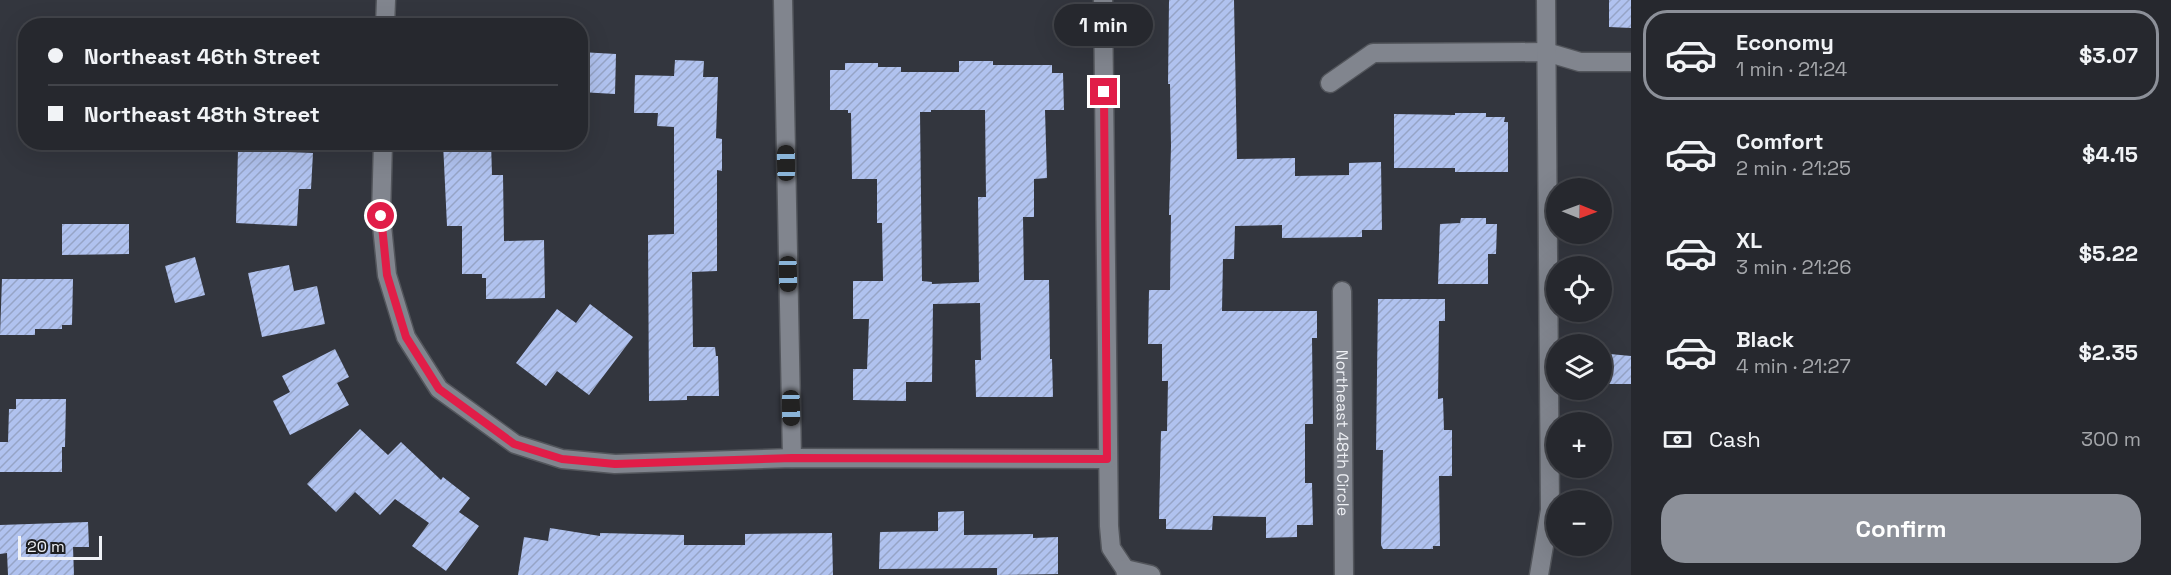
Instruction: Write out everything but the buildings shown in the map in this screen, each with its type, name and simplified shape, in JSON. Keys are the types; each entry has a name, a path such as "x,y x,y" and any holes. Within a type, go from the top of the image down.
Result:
{"street":[{"path":"385,18 386,0"},
{"path":"783,0 792,458"},
{"path":"1103,0 1107,459 1112,548 1126,572 1151,575"},
{"path":"1539,575 1550,510 1546,0"},
{"path":"1330,83 1373,53 1546,52 1580,62 1631,62"},
{"path":"383,150 381,216 387,275 406,337 439,389 514,444 562,459 615,464 792,458 1107,459"},
{"name":"Northeast 48th Circle","path":"1342,291 1344,575"}],"route":[{"path":"381,216 387,275 406,337 439,389 514,444 562,459 615,464 792,458 1107,459 1104,92"}]}
